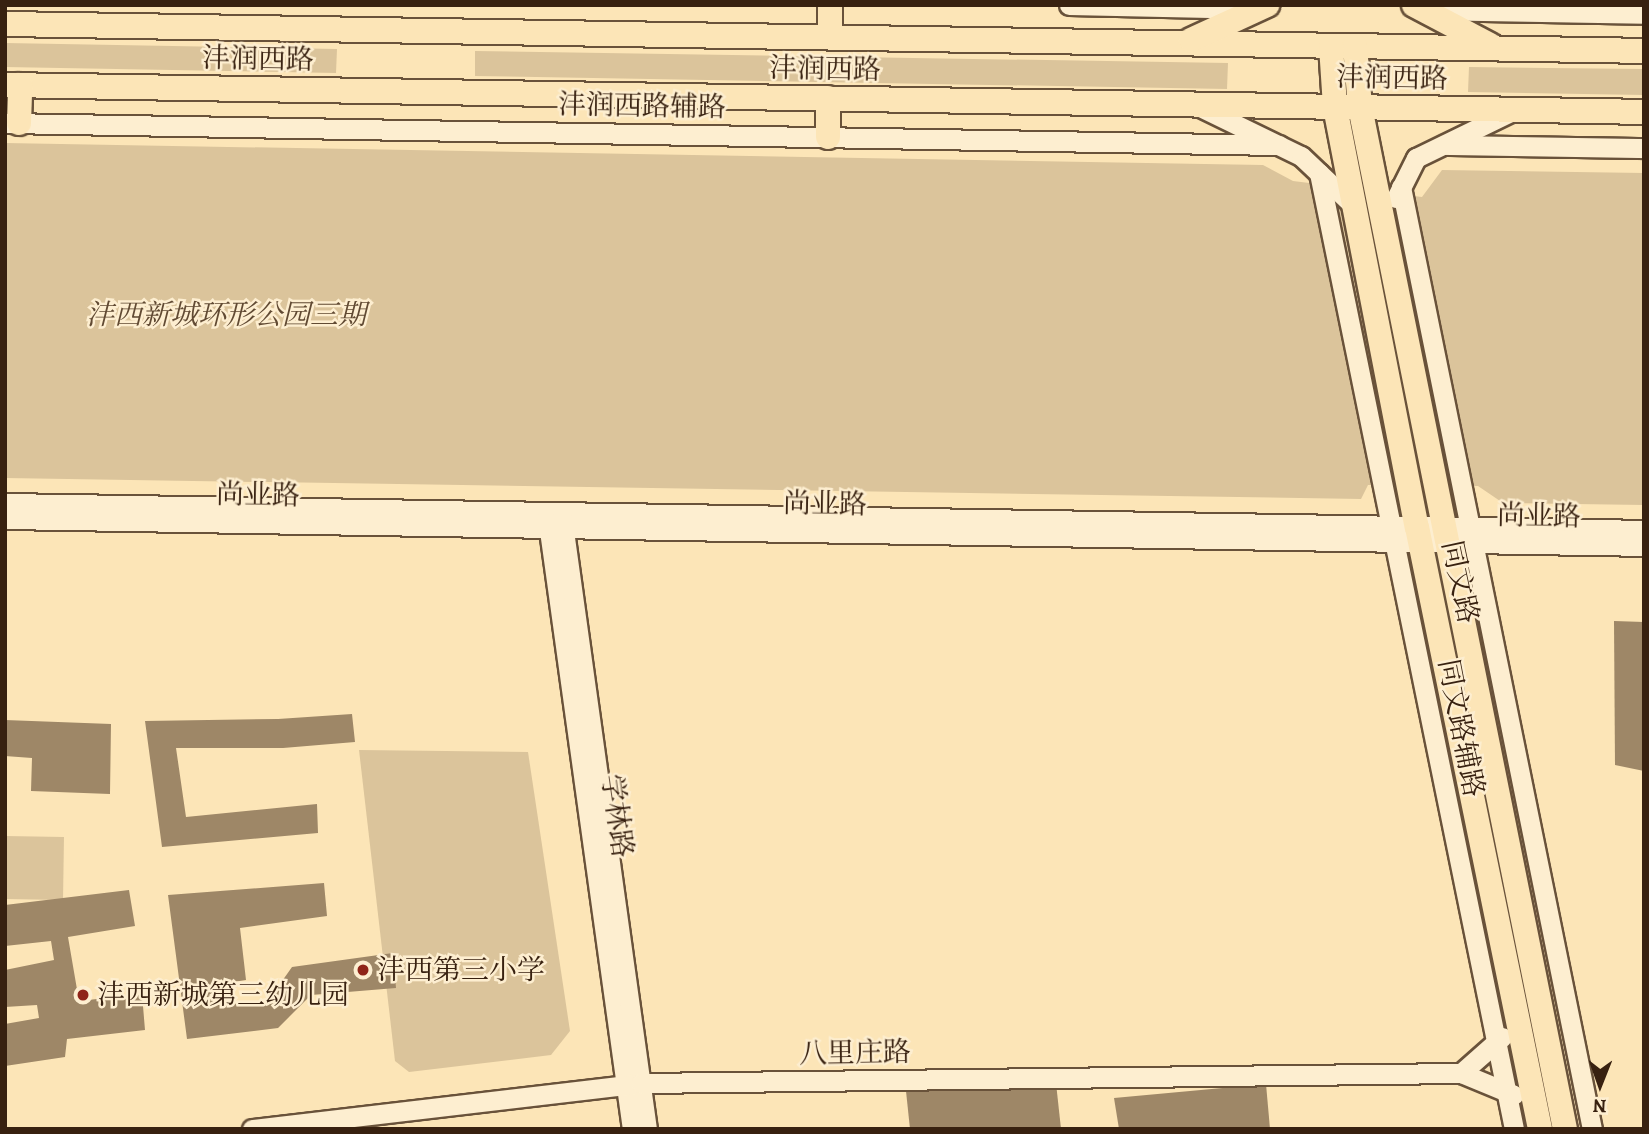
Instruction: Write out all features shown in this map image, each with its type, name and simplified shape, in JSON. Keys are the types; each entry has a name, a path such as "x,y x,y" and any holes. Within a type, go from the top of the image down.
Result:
{"main road":[{"path":"830,5 830,37"},
{"path":"1184,43 1264,7"},
{"path":"1418,8 1497,48"},
{"name":"沣润西路","path":"13,18 830,37 1644,51"},
{"name":"同文路","path":"1343,46 1335,107 1538,1118"},
{"name":"同文路","path":"1343,46 1360,107 1565,1129"},
{"path":"12,85 12,123"},
{"name":"沣润西路","path":"12,85 1644,112"},
{"path":"828,98 828,137"}],"street":[{"path":"1069,5 1264,7"},
{"path":"1418,8 1644,14"},
{"path":"1196,104 1301,156 1355,207"},
{"path":"1383,224 1416,159 1515,110"},
{"name":"沣润西路辅路","path":"12,123 1279,145"},
{"path":"1444,145 1644,148"},
{"name":"同文路辅路","path":"1319,173 1514,1129"},
{"name":"同文路辅路","path":"1402,187 1592,1129"},
{"name":"尚业路","path":"5,503 555,520 1445,535 1644,530"},
{"name":"尚业路","path":"5,519 555,520"},
{"name":"学林路","path":"555,520 633,1084 632,1129"},
{"name":"尚业路","path":"1472,535 1644,546"},
{"path":"1517,1016 1496,1044 1461,1073 1506,1090 1538,1118"},
{"name":"八里庄路","path":"252,1129 633,1084 1461,1073"},
{"name":"学林路","path":"633,1084 647,1129"}],"green space":[{"path":"5,43 337,49 336,73 5,67"},
{"path":"475,51 1228,63 1227,89 475,76"},
{"path":"1469,67 1644,69 1644,95 1468,92"},
{"name":"沣西新城环形公园三期","path":"5,143 1263,165 1293,181 1422,197 1442,170 1644,173 1644,505 1503,503 1478,486 1368,485 1361,499 5,478"},
{"path":"359,750 528,752 570,1031 551,1055 409,1072 395,1061"},
{"path":"5,836 64,837 63,900 5,899"}],"building":[{"path":"1614,621 1644,622 1644,771 1615,765"},
{"path":"352,714 355,742 283,748 176,748 186,817 317,804 318,833 162,847 145,721 278,719"},
{"path":"5,720 111,724 110,794 31,791 32,758 5,756"},
{"path":"324,883 327,916 240,928 246,980 214,985 216,1005 268,1001 292,967 393,953 396,988 311,995 278,1028 187,1039 168,895"},
{"path":"129,890 135,926 68,937 79,1001 142,994 145,1030 67,1039 65,1057 5,1066 5,1024 39,1018 37,1005 5,1007 5,970 54,960 51,941 5,946 5,905"},
{"path":"1056,1083 1061,1129 910,1129 906,1091"},
{"path":"1266,1084 1270,1129 1119,1129 1114,1098"}],"place":[{"name":"沣西第三小学","path":"363,970"},
{"name":"沣西新城第三幼儿园","path":"83,995"}]}
